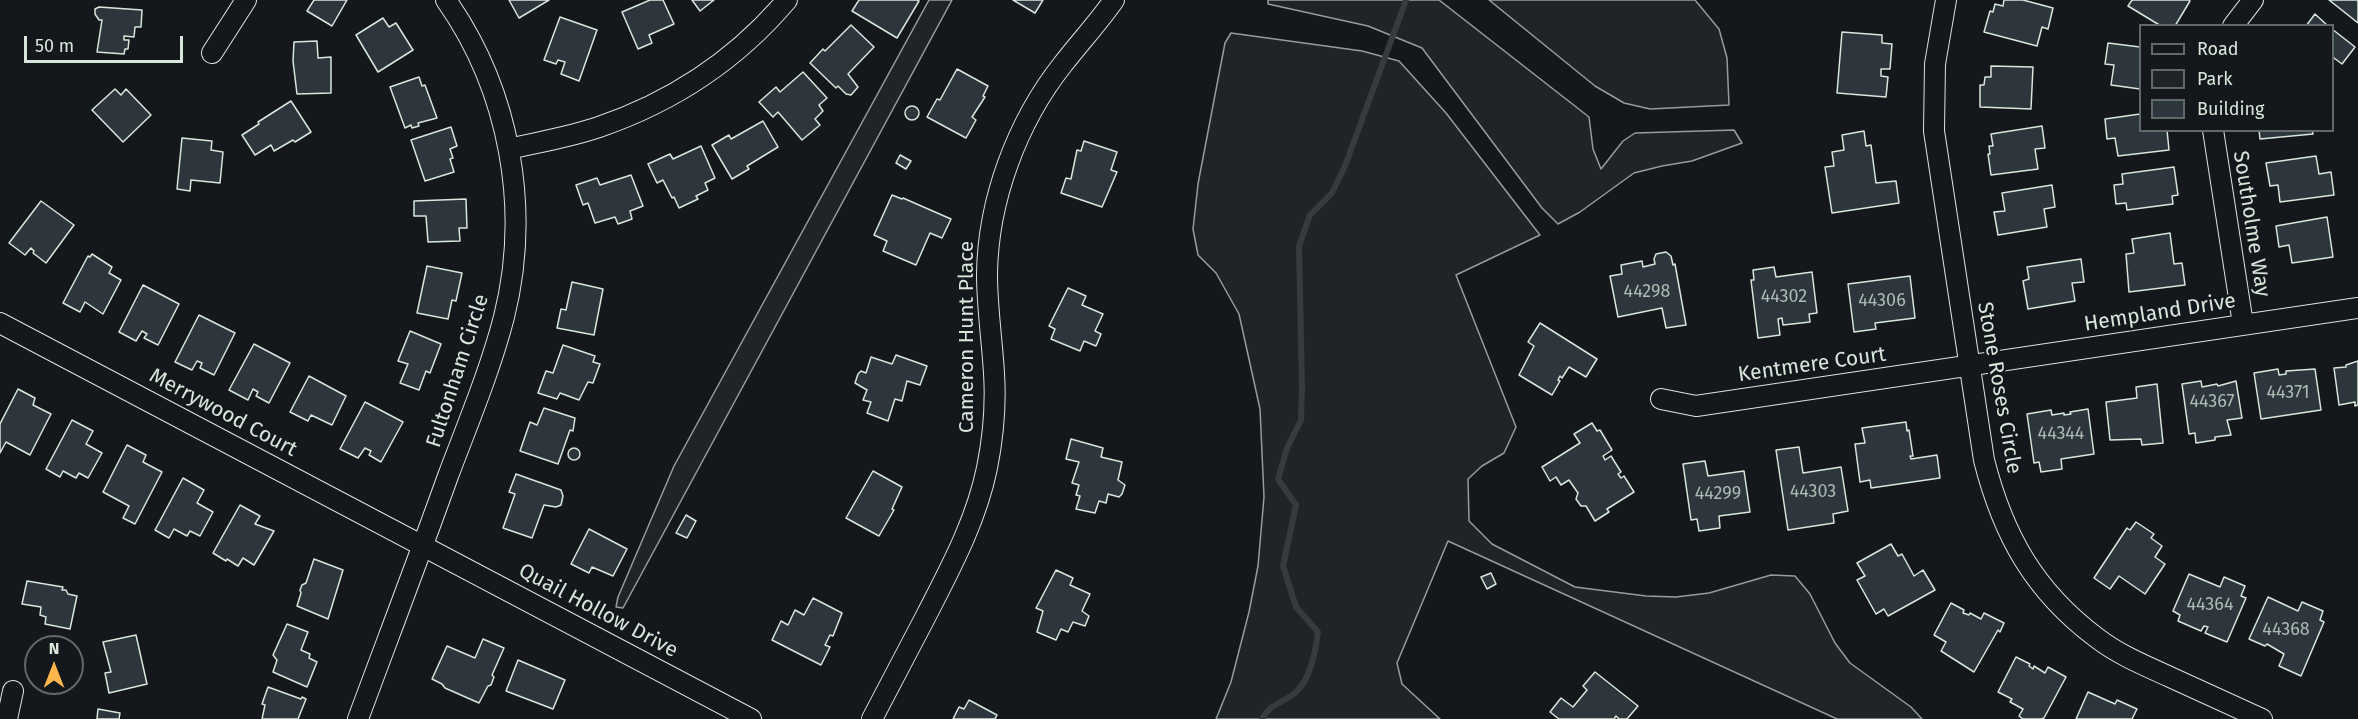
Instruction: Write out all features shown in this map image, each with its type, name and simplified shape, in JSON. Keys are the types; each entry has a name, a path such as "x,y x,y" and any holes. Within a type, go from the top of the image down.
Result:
{"street":[{"path":"212,53 246,0"},
{"name":"Fultonham Circle","path":"358,719 495,350 511,282 516,213 509,149 493,91 472,43 446,0"},
{"path":"509,149 597,128 646,109 692,84 734,53 773,17 787,0"},
{"name":"Cameron Hunt Place","path":"872,719 956,560 974,515 987,468 993,422 994,375 987,272 992,228 1002,183 1017,141 1039,98 1062,64 1099,22 1114,0"},
{"name":"Stone Roses Circle","path":"1946,0 1935,64 1934,131 1984,460 2000,513 2013,543 2049,594 2098,639 2123,654 2262,719"},
{"path":"2235,24 2253,0"},
{"name":"Southolme Way","path":"2212,132 2243,324"},
{"name":"Hempland Drive","path":"1969,366 2358,308"},
{"name":"Merrywood Court","path":"0,323 423,545"},
{"name":"Kentmere Court","path":"1661,399 1696,406 1969,366"},
{"name":"Quail Hollow Drive","path":"423,545 751,719"},
{"path":"7,719 13,691"}],"green space":[{"path":"929,0 952,0 623,608 616,607 618,597 674,466"},
{"path":"1268,0 1439,0 1589,117 1593,149 1601,169 1623,141 1635,133 1734,130 1742,143 1692,161 1634,173 1580,212 1558,224 1542,208 1422,48 1368,26 1268,4"},
{"path":"1489,0 1695,0 1719,29 1727,58 1729,105 1650,109 1624,103 1595,86"},
{"path":"1231,33 1362,51 1399,61 1446,113 1540,235 1456,275 1516,427 1504,453 1482,466 1468,479 1469,521 1492,544 1575,587 1646,596 1676,597 1709,593 1771,575 1795,576 1810,594 1835,643 1850,663 1911,707 1922,719 1837,719 1448,541 1397,663 1402,684 1440,719 1216,719 1231,682 1249,612 1258,566 1264,497 1260,409 1239,314 1216,273 1198,255 1193,229 1198,184 1225,43"}],"building":[{"path":"314,0 347,0 332,26 307,11"},
{"path":"509,0 549,0 519,18"},
{"path":"650,0 663,0 674,24 649,35 652,43 638,49 622,12"},
{"path":"692,0 714,0 700,11"},
{"path":"859,0 919,1 897,38 852,11"},
{"path":"1013,0 1043,0 1035,13"},
{"path":"2004,0 2023,0 2053,8 2048,29 2042,27 2037,46 1984,32 1990,11 1993,12 1995,4 2003,6"},
{"path":"2132,0 2190,1 2176,24 2158,24 2128,6"},
{"path":"2329,0 2358,0 2358,23"},
{"path":"99,7 142,10 141,27 135,27 134,37 124,36 124,40 129,40 128,49 125,49 124,54 97,52 102,20 99,20 95,14 95,9"},
{"path":"2315,14 2326,24 2308,24"},
{"path":"560,17 597,30 579,81 561,74 565,62 558,60 556,64 544,60"},
{"path":"383,18 389,27 396,23 413,50 378,72 356,35"},
{"path":"851,25 874,47 848,74 858,87 851,95 846,94 838,86 836,88 810,63"},
{"path":"2334,31 2355,47 2342,64 2334,58"},
{"path":"1842,32 1882,35 1882,43 1892,44 1890,69 1881,69 1881,76 1888,77 1886,97 1837,93"},
{"path":"317,41 318,58 331,57 331,93 297,94 293,61 294,42"},
{"path":"2108,43 2139,47 2139,89 2111,85 2114,65 2105,64"},
{"path":"1991,66 2033,67 2031,109 1980,107 1980,85 1984,85 1985,77 1991,77"},
{"path":"957,69 988,86 983,96 985,97 972,117 976,120 966,138 927,117 937,99 940,100"},
{"path":"803,72 827,98 819,105 823,111 815,119 820,125 802,140 778,112 773,117 759,102 776,87 780,92"},
{"path":"419,77 422,86 425,85 437,118 418,123 419,126 412,128 411,125 405,128 390,87"},
{"path":"115,89 121,95 126,89 151,115 123,142 92,110"},
{"path":"291,101 311,132 274,151 271,145 255,155 242,135"},
{"path":"909,106 915,106 919,113 915,120 909,120 905,116 905,110"},
{"path":"2139,114 2139,132 2167,132 2169,150 2118,156 2115,138 2107,139 2105,119"},
{"path":"763,121 778,147 747,166 749,169 732,179 712,145 729,135 731,139"},
{"path":"2042,126 2045,148 2035,149 2038,169 1991,175 1988,154 1990,154 1989,146 1993,146 1991,134"},
{"path":"451,127 457,146 450,149 454,172 425,181 411,140"},
{"path":"1864,131 1866,146 1871,145 1876,183 1896,181 1899,203 1832,213 1825,167 1834,166 1832,152 1844,150 1842,135"},
{"path":"2259,132 2312,132 2313,134 2260,139"},
{"path":"182,138 212,141 211,150 223,152 220,183 191,180 190,191 177,189"},
{"path":"1084,141 1117,152 1111,170 1117,172 1102,207 1061,193 1066,178 1071,179 1077,150 1081,151"},
{"path":"701,146 715,178 705,183 708,190 696,196 698,199 679,208 663,180 657,183 648,164 670,154 673,159"},
{"path":"900,155 911,161 906,169 896,163"},
{"path":"2316,156 2319,174 2331,172 2334,195 2280,202 2278,185 2270,186 2266,163"},
{"path":"2174,167 2178,195 2172,196 2173,204 2127,210 2126,203 2116,204 2114,185 2123,184 2122,174"},
{"path":"631,175 643,206 630,211 632,219 618,224 615,217 595,223 588,203 583,205 576,185 597,178 600,185"},
{"path":"2052,185 2055,207 2044,209 2047,227 1998,235 1994,212 2005,211 2002,193"},
{"path":"892,195 951,219 942,238 930,233 916,265 883,251 887,241 874,235"},
{"path":"466,199 467,228 459,228 460,241 428,242 426,216 414,216 414,201"},
{"path":"41,201 74,225 46,263 33,253 31,248 25,255 9,243"},
{"path":"2327,217 2333,257 2292,263 2289,245 2279,247 2276,226"},
{"path":"2170,233 2174,264 2182,263 2185,285 2129,292 2126,254 2134,253 2132,239"},
{"path":"1666,252 1671,256 1673,265 1675,264 1686,325 1666,328 1662,308 1618,317 1610,276 1622,274 1621,265 1642,261 1643,267 1655,264 1656,254"},
{"path":"92,254 112,267 109,273 121,280 103,314 85,302 80,312 63,303 88,256"},
{"path":"2081,259 2084,282 2072,283 2075,301 2028,309 2023,281 2029,279 2027,267"},
{"path":"427,266 462,273 456,301 452,300 448,319 417,313"},
{"path":"1774,267 1776,277 1812,272 1817,313 1809,314 1810,322 1783,325 1782,318 1778,319 1780,335 1758,338 1751,280 1754,280 1753,270"},
{"path":"1910,276 1915,318 1875,323 1876,329 1854,332 1848,284"},
{"path":"572,282 603,289 594,335 557,328 561,309 566,310"},
{"path":"143,285 179,304 158,345 144,338 147,334 142,331 136,341 119,332"},
{"path":"1068,288 1086,296 1082,305 1103,314 1095,331 1101,334 1096,346 1084,341 1080,351 1051,339 1055,329 1049,326"},
{"path":"199,315 235,333 214,375 200,368 202,363 197,361 192,370 175,362"},
{"path":"1540,323 1597,359 1586,377 1569,367 1562,378 1560,376 1558,380 1560,381 1552,395 1519,375 1534,346 1528,342"},
{"path":"410,331 441,344 430,373 426,371 419,390 400,383 408,364 398,361"},
{"path":"254,344 290,363 269,403 256,396 258,392 253,389 248,400 229,390"},
{"path":"563,345 595,356 593,362 600,364 593,383 588,382 579,400 560,393 557,399 538,393 546,371 553,373"},
{"path":"896,355 927,366 920,385 907,381 902,401 895,399 888,421 867,413 871,402 863,400 867,390 855,383 861,371 866,373 871,357 892,364"},
{"path":"2358,361 2358,405 2355,406 2355,402 2339,405 2334,368 2346,367"},
{"path":"2278,369 2279,375 2286,374 2286,371 2315,369 2321,410 2261,419 2254,373"},
{"path":"309,376 346,396 332,425 311,415 308,421 290,412"},
{"path":"2201,381 2202,387 2236,381 2242,418 2227,420 2231,435 2196,443 2195,433 2189,434 2182,384"},
{"path":"2157,384 2163,443 2142,445 2141,439 2110,440 2106,402 2137,398 2136,387"},
{"path":"18,389 35,398 33,405 51,414 30,455 6,442 0,453 0,424"},
{"path":"365,402 403,422 381,462 369,455 371,451 365,448 358,458 340,449"},
{"path":"544,408 575,418 573,431 570,430 558,464 520,451 530,422 537,425"},
{"path":"2088,409 2094,454 2061,459 2062,469 2041,472 2039,462 2034,463 2027,414 2051,410 2052,415 2064,413 2064,415"},
{"path":"72,420 93,431 86,444 102,453 88,478 79,473 76,478 63,471 60,477 46,469"},
{"path":"1906,422 1913,456 1910,456 1911,459 1937,455 1940,478 1871,488 1870,480 1860,482 1855,444 1865,443 1862,428"},
{"path":"1592,423 1597,431 1600,430 1612,450 1603,456 1605,460 1611,456 1621,472 1618,474 1621,478 1624,476 1634,492 1607,509 1609,512 1595,521 1586,506 1581,506 1576,499 1578,493 1569,480 1561,485 1556,477 1550,481 1542,467 1580,443 1574,434"},
{"path":"1071,439 1103,448 1101,457 1122,462 1118,480 1125,485 1122,494 1119,497 1108,494 1106,503 1099,501 1095,513 1076,509 1080,496 1076,495 1079,485 1072,483 1079,462 1066,459"},
{"path":"127,445 146,455 143,462 162,472 135,524 123,518 129,506 103,492"},
{"path":"1799,447 1803,473 1841,467 1848,511 1833,514 1834,523 1788,530 1776,450"},
{"path":"576,448 580,454 576,460 572,460 568,452"},
{"path":"1705,461 1708,476 1744,471 1750,512 1719,516 1720,528 1699,531 1697,519 1691,520 1683,464"},
{"path":"873,471 902,487 892,509 894,510 879,536 846,518"},
{"path":"516,474 561,490 563,496 561,505 556,507 544,505 532,538 503,528 515,494 509,492"},
{"path":"183,478 204,490 197,503 213,512 200,536 190,531 187,536 174,529 169,538 155,530"},
{"path":"240,505 260,516 255,524 274,531 254,565 243,558 238,566 213,553"},
{"path":"686,515 696,521 687,538 676,533"},
{"path":"2136,522 2154,534 2151,538 2162,546 2155,557 2165,564 2145,594 2119,576 2110,589 2094,578 2127,528 2130,530"},
{"path":"589,529 627,549 613,576 592,567 589,573 571,564"},
{"path":"1891,544 1898,556 1902,554 1914,576 1923,570 1935,590 1888,616 1884,609 1876,614 1857,580 1865,576 1857,563"},
{"path":"314,559 343,570 328,619 297,606 300,590 306,583"},
{"path":"1056,570 1073,578 1070,585 1090,594 1082,611 1089,616 1085,626 1073,622 1068,632 1061,629 1056,640 1037,632 1043,611 1036,608"},
{"path":"1491,573 1496,584 1487,589 1481,577"},
{"path":"2189,574 2220,587 2224,577 2245,586 2241,596 2246,598 2227,642 2205,633 2208,627 2204,626 2201,631 2178,621 2180,615 2173,611"},
{"path":"27,581 63,587 62,590 66,590 68,594 77,596 70,629 45,624 46,617 40,615 41,607 22,604"},
{"path":"2268,597 2298,611 2302,602 2323,611 2320,620 2324,622 2301,676 2279,666 2284,654 2267,644 2265,646 2249,639"},
{"path":"813,598 842,613 833,636 830,635 825,645 830,647 821,665 772,640 781,621 788,625 795,610 804,615"},
{"path":"1951,603 1964,610 1963,613 1969,615 1970,613 1981,619 1984,613 2004,623 1974,672 1941,651 1946,642 1934,635"},
{"path":"287,624 308,632 301,650 310,654 309,658 317,662 307,687 273,672 277,660 273,655"},
{"path":"136,635 147,684 109,693 105,673 111,672 103,642"},
{"path":"483,639 504,648 492,675 494,677 491,685 488,686 479,703 445,688 432,679 447,646 475,658"},
{"path":"2016,657 2030,664 2029,666 2033,669 2034,666 2045,673 2048,667 2066,677 2044,718 2023,719 2019,716 2023,709 2010,702 2012,699 1998,692"},
{"path":"518,660 565,680 553,709 506,691"},
{"path":"1595,672 1638,706 1627,719 1619,719 1616,716 1614,719 1559,719 1550,712 1561,698 1573,707 1587,690 1583,686"},
{"path":"268,687 306,699 298,719 262,719 265,705 262,704"},
{"path":"2088,692 2115,704 2117,700 2137,709 2132,719 2076,719"},
{"path":"969,700 997,715 995,719 953,719 959,707 964,709"},
{"path":"98,709 120,713 119,719 97,719"}],"waterway":[{"path":"1262,719 1273,707 1295,693 1305,681 1314,656 1318,632 1296,607 1283,566 1296,505 1278,479 1287,448 1301,420 1299,246 1310,215 1332,193 1345,166 1406,0"}]}
